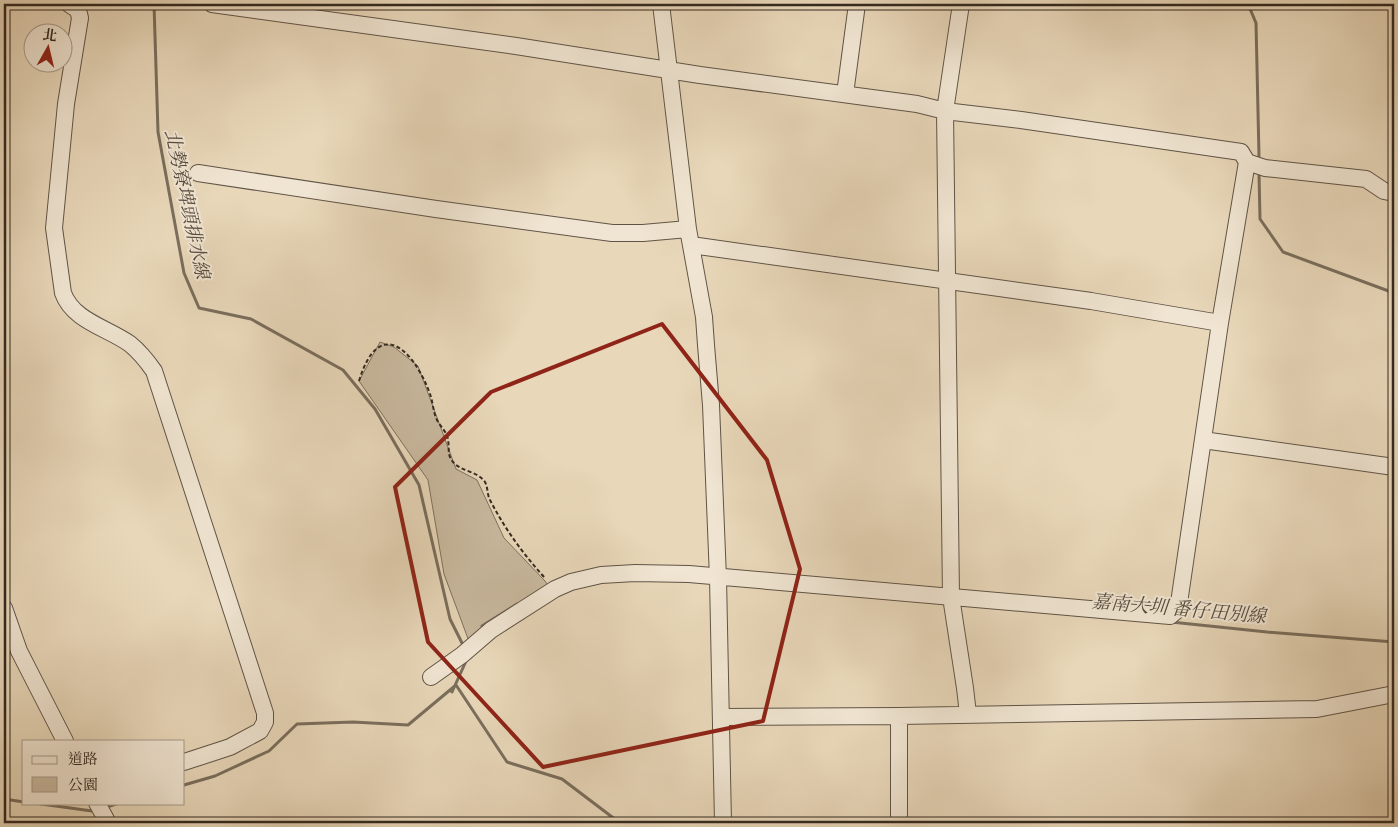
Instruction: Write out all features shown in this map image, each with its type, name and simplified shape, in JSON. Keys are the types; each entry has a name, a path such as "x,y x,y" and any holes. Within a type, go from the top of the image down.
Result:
{"street":[{"path":"69,4 78,10 80,18 66,104 54,228 62,293 73,310 129,344 143,356 154,371 266,718 260,731 230,747 185,762"},
{"path":"212,4 917,104 945,111 1242,152 1247,162 1220,323 1179,603 1176,611 1170,616 689,574 635,573 601,575 571,582 555,589 490,630 462,655 431,677"},
{"path":"661,4 688,229 704,317 711,405 718,578 723,823"},
{"path":"845,94 857,4"},
{"path":"960,4 945,111 951,597 968,714"},
{"path":"1247,162 1265,168 1366,179 1384,192 1394,193"},
{"path":"198,173 436,209 612,232 643,233 688,229"},
{"path":"691,245 1091,301 1220,323"},
{"path":"1203,440 1394,467"},
{"path":"4,608 11,651 64,740"},
{"path":"721,717 899,716 1317,708 1394,694"},
{"path":"899,716 899,815"},
{"path":"98,804 108,823"}],"path":[{"path":"360,381 363,369 382,344 389,343 398,346 421,374 430,394 437,419 448,436 451,459 463,470 479,476 486,482 488,497 508,533 532,564 555,589"}],"highlighted area":[{"path":"662,324 767,460 800,569 763,721 543,767 428,642 395,487 491,392"}],"green space":[{"path":"380,342 394,347 418,366 456,469 477,480 504,538 549,587 470,644 444,574 428,480 359,381"}],"waterway":[{"name":"北勢寮埤頭排水線","path":"154,4 158,132 184,273 199,308 251,319 343,370 375,409 419,485 450,619 462,643"},
{"path":"1248,4 1256,23 1259,156"},
{"path":"1259,173 1260,219 1283,252 1394,293"},
{"name":"嘉南大圳 番仔田別線","path":"482,626 517,604"},
{"name":"嘉南大圳 番仔田別線","path":"1171,622 1394,642"},
{"name":"北勢寮埤頭排水線","path":"452,692 467,659"},
{"path":"456,685 507,762 562,779 620,823"},
{"name":"北勢寮埤頭排水線","path":"185,785 215,776 269,751 297,724 353,722 408,725 456,685"},
{"path":"4,799 22,802"},
{"path":"41,804 92,811"},
{"name":"北勢寮埤頭排水線","path":"110,806 116,804"}]}
